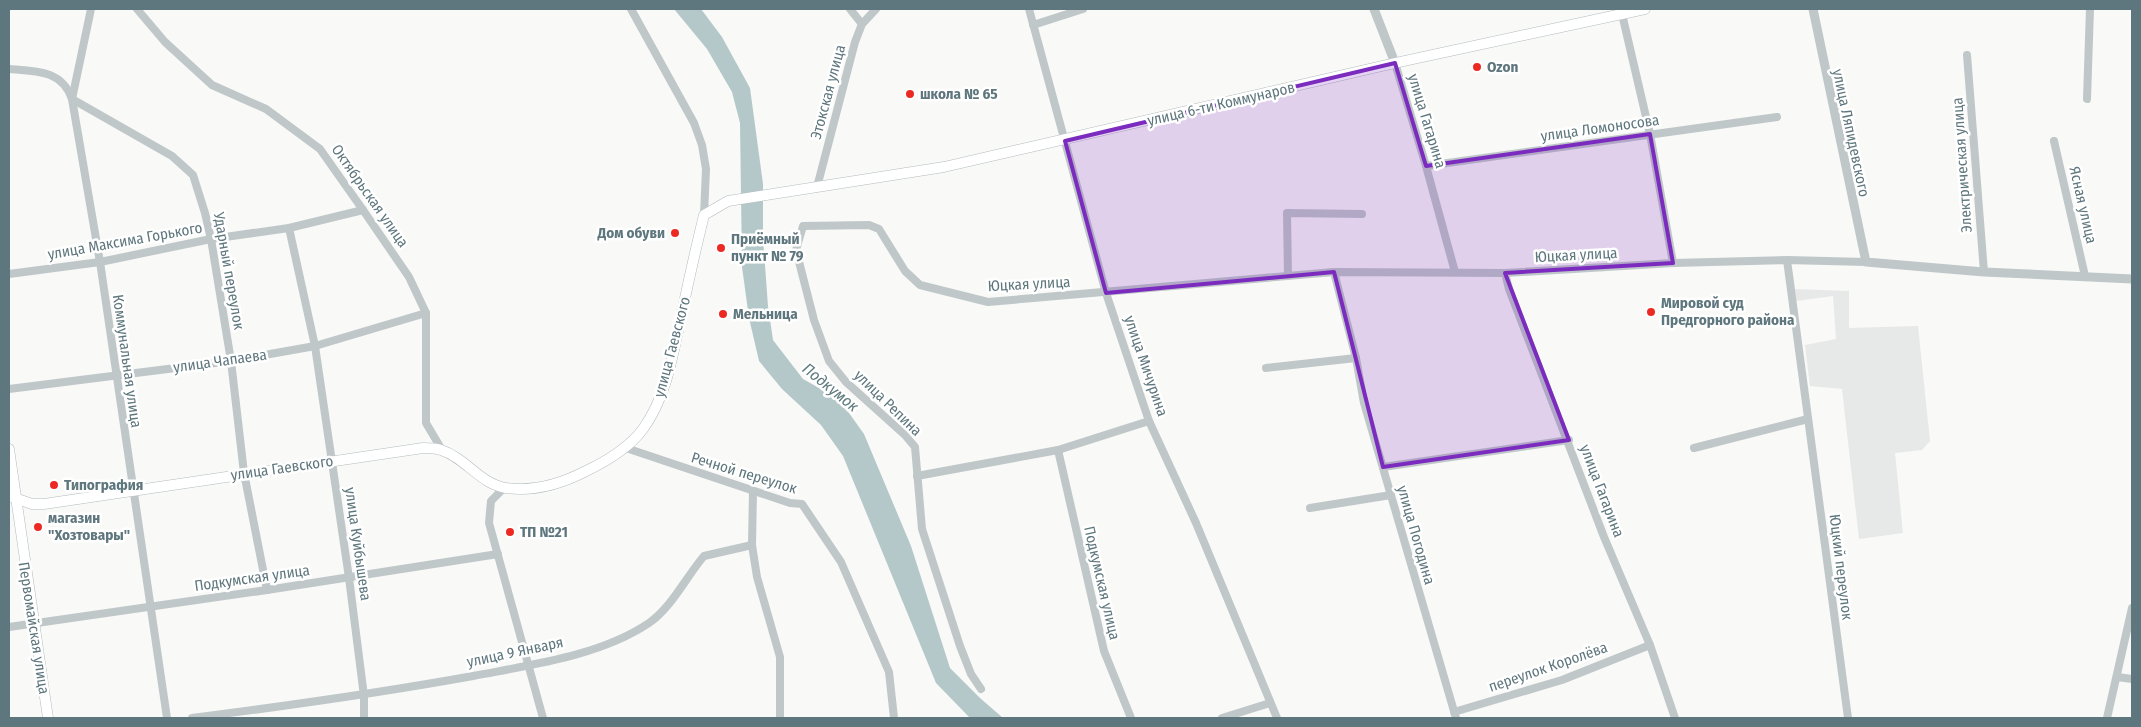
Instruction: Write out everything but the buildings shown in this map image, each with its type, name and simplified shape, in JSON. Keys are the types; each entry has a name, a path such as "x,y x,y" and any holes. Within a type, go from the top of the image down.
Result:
{"main road":[{"name":"улица 6-ти Коммунаров","path":"704,215 728,202 944,167 1065,141 1395,63 1645,9"},
{"name":"улица Гаевского","path":"12,497 32,504 44,504 422,448 442,450 462,462 486,481 504,488 531,489 556,484 604,462 626,448 643,430 654,412 666,382 704,215"},
{"name":"Первомайская улица","path":"9,448 12,497 34,622 48,718"}],"street":[{"name":"Коммунальная улица","path":"91,9 72,99 100,262 115,375 167,718"},
{"name":"Октябрьская улица","path":"137,9 165,42 212,85 266,110 320,148 363,210 409,277 426,313 426,423 442,450"},
{"name":"улица Гаевского","path":"631,9 690,114 702,145 706,169 704,215"},
{"path":"850,9 862,24"},
{"name":"Этокская улица","path":"817,187 855,42 862,24 876,9"},
{"name":"улица Мичурина","path":"1029,9 1106,293 1149,421 1196,524 1277,718"},
{"path":"1033,25 1083,9"},
{"name":"улица Гагарина","path":"1374,9 1395,63 1455,272"},
{"name":"улица Ляпидевского","path":"1813,9 1866,262"},
{"path":"2087,99 2090,9"},
{"path":"1622,14 1650,134 1673,263"},
{"name":"Электрическая улица","path":"1968,54 1984,272"},
{"name":"Ударный переулок","path":"9,70 35,71 60,79 68,87 72,99 172,156 193,175 211,239 231,361 244,473 267,590"},
{"name":"улица Ломоносова","path":"1426,166 1777,117"},
{"name":"Ясная улица","path":"2054,141 2085,276"},
{"name":"улица Максима Горького","path":"9,274 100,262 211,239 289,228 363,210"},
{"path":"1288,276 1287,214 1362,214"},
{"name":"Юцкая улица","path":"803,226 869,225 878,229 906,272 920,285 988,302 1334,272 1505,273 1673,263 1787,260 1866,262"},
{"name":"улица Репина","path":"803,226 796,250 814,320 829,361 846,382 905,435 915,447 922,530 960,646 971,674 981,689"},
{"name":"улица Куйбышева","path":"289,228 315,346 349,578 364,696 364,718"},
{"name":"Юцкий переулок","path":"1787,260 1848,718"},
{"path":"1866,262 1984,272 2132,279"},
{"name":"улица Погодина","path":"1334,272 1356,358 1364,403 1455,715"},
{"name":"улица Гагарина","path":"1505,273 1509,288 1604,537 1650,645 1675,718"},
{"name":"улица Чапаева","path":"9,389 231,361 315,346 426,313"},
{"path":"1266,368 1356,358"},
{"path":"1694,448 1808,420"},
{"path":"917,476 1058,450 1149,421"},
{"path":"1383,467 1568,440"},
{"name":"Речной переулок","path":"626,448 790,504 802,504 841,562 889,672 894,718"},
{"name":"Подкумская улица","path":"1058,450 1104,651 1131,718"},
{"path":"504,488 491,501 489,523 543,718"},
{"path":"753,491 752,545 757,577 780,657 780,718"},
{"path":"1310,508 1390,495"},
{"name":"улица 9 Января","path":"192,718 364,696 529,665 626,638 651,621 669,604 704,556 752,545"},
{"name":"Подкумская улица","path":"9,627 349,578 498,554"},
{"path":"2107,718 2132,608"},
{"name":"переулок Королёва","path":"1455,715 1562,680 1650,645"},
{"path":"2117,677 2132,679"},
{"path":"1222,718 1270,703"}],"highlighted area":[{"path":"1395,63 1426,166 1650,134 1673,263 1505,273 1569,440 1383,467 1334,272 1106,293 1065,141"}],"shaded area":[{"path":"674,9 701,9 722,37 750,88 763,184 763,238 768,306 773,340 803,379 828,393 849,413 864,434 911,546 950,668 1003,718 970,718 936,683 843,456 821,425 782,389 759,361 749,318 742,267 740,123 732,92 707,49"},
{"path":"1795,289 1849,291 1849,328 1918,326 1930,441 1922,450 1895,453 1903,533 1859,539 1842,389 1810,386 1805,345 1836,339 1833,296 1796,301"}],"place":[{"name":"Ozon","path":"1477,67"},
{"name":"школа № 65","path":"910,94"},
{"name":"Дом обуви","path":"675,233"},
{"name":"Приёмный пункт № 79","path":"721,248"},
{"name":"Мировой суд Предгорного района","path":"1651,312"},
{"name":"Мельница","path":"723,314"},
{"name":"Типография","path":"54,485"},
{"name":"магазин \"Хозтовары\"","path":"38,527"},
{"name":"ТП №21","path":"510,532"}],"water label":[{"name":"Подкумок","path":"831,387"}]}
